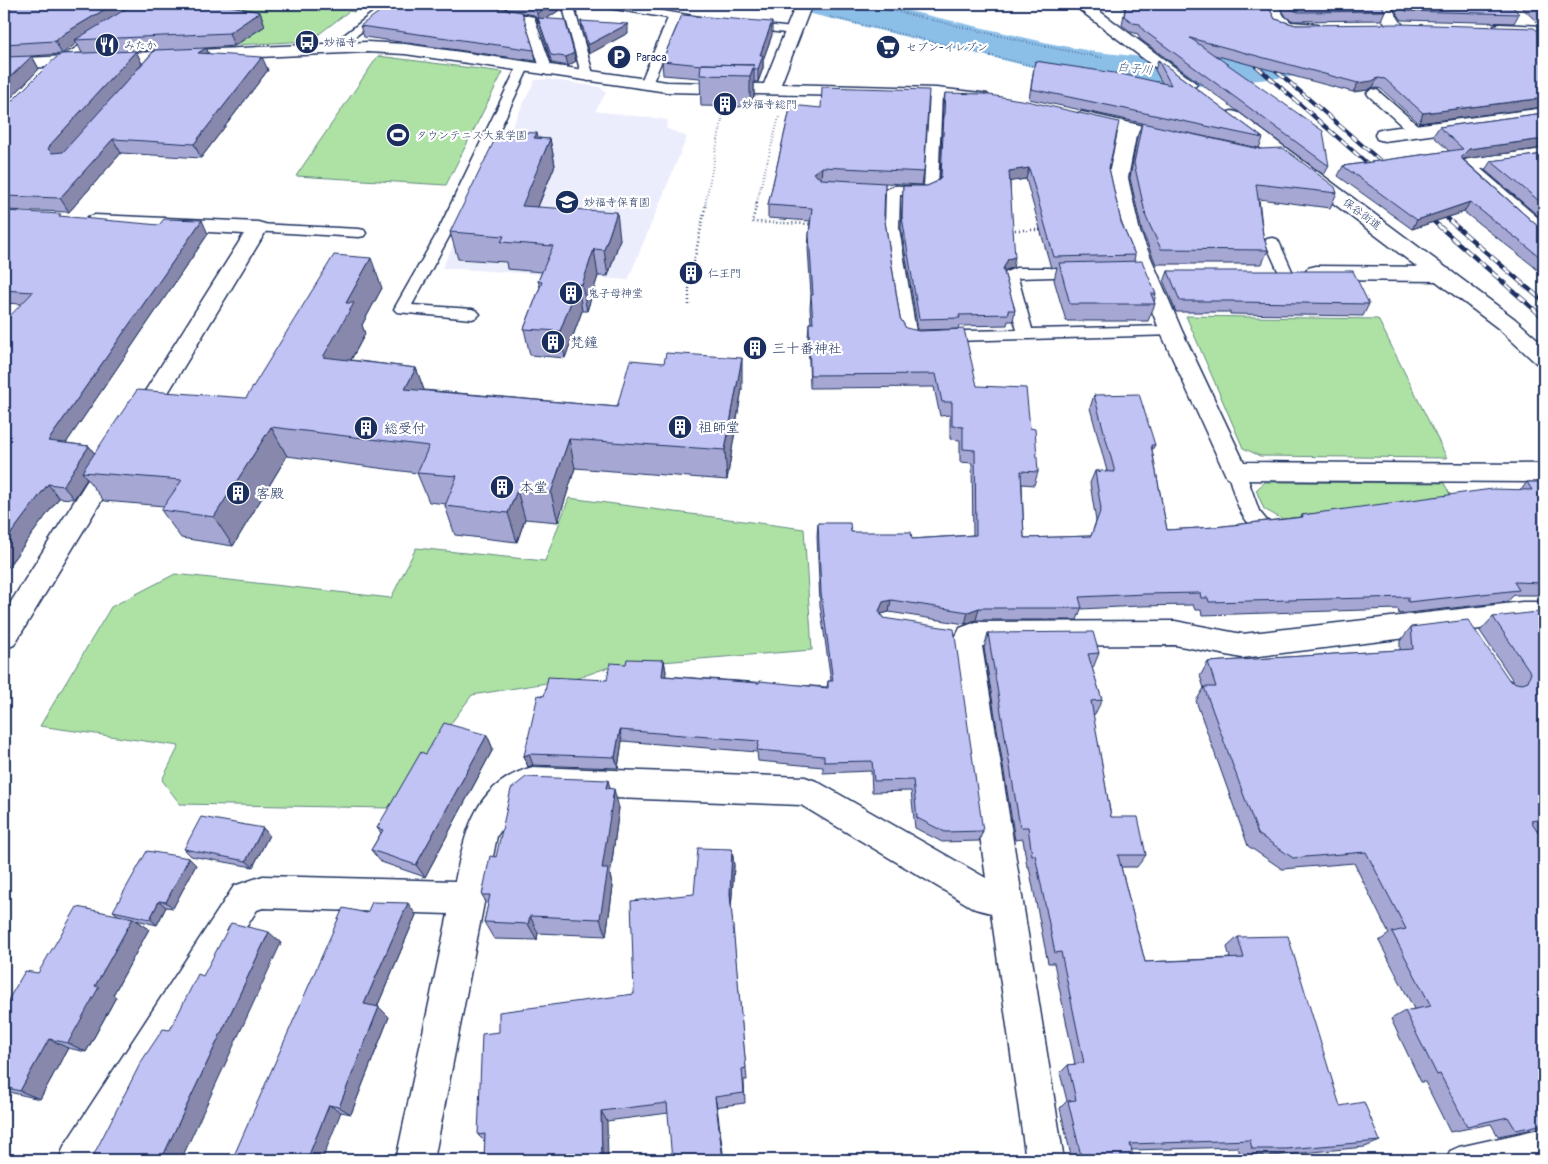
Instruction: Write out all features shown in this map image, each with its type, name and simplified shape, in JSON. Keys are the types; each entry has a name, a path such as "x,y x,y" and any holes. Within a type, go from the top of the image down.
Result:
{"street":[{"name":"保谷街道","path":"1080,4 1187,82 1507,324 1544,357"},
{"path":"1269,4 1279,23 1292,28 1328,28"},
{"path":"1381,4 1396,27"},
{"path":"770,90 803,7"},
{"path":"1514,11 1527,25 1541,34"},
{"path":"1374,27 1415,27"},
{"path":"1482,29 1541,34"},
{"path":"4,64 367,47 405,50 646,84 700,88 958,94 996,100"},
{"path":"44,77 62,62"},
{"path":"1062,113 1196,143"},
{"path":"1384,135 1544,114"},
{"path":"1128,128 1118,178 1130,232 1171,331 1236,471 1544,473"},
{"path":"1544,155 1472,164 1468,167 1544,234"},
{"path":"1254,156 1284,156"},
{"path":"4,637 258,228 74,220"},
{"path":"1276,273 1441,274"},
{"path":"1045,1160 967,642 959,633 1175,633 1242,646 1464,628 1522,612 1544,613"},
{"path":"415,1160 484,825 514,788 525,782 805,791 987,897 1004,897"},
{"path":"78,1160 246,898 263,892 469,898"}],"lane":[{"path":"334,48 391,4"},
{"path":"492,4 500,4 498,10 502,14 526,16 530,19 547,71"},
{"path":"567,4 588,77"},
{"path":"603,4 714,22"},
{"path":"646,84 675,16"},
{"path":"734,24 793,31"},
{"path":"62,62 77,50 110,30"},
{"path":"148,70 160,56"},
{"path":"472,314 402,309 442,237 523,67"},
{"path":"875,189 922,192 931,188 936,93"},
{"path":"1373,93 1416,131"},
{"path":"893,190 892,228 908,331 911,336 1171,331"},
{"path":"258,228 359,233"},
{"path":"1272,242 1276,273"},
{"path":"1026,335 1010,279 1011,275 1016,273 1092,273"},
{"path":"1236,471 1251,515 1259,522"},
{"path":"1459,1160 1544,1141"}],"path":[{"path":"864,4 1097,57 1157,61"},
{"path":"803,7 1040,68"},
{"path":"694,262 724,107"},
{"path":"688,305 689,284"}],"shaded area":[{"name":"妙福寺保育園","path":"547,79 600,87 606,93 595,111 668,120 666,128 687,137 628,280 442,268 535,80"}],"green space":[{"path":"199,4 365,4 354,12 349,11 310,41 126,51"},
{"name":"タウンテニス大泉学園","path":"378,56 503,72 446,185 296,176"},
{"path":"1186,316 1378,319 1447,458 1260,456 1243,448"},
{"path":"1265,482 1444,483 1455,504 1291,524 1264,509 1256,490"},
{"path":"569,498 804,529 812,650 612,666 578,678 472,695 388,808 180,804 162,780 179,746 40,726 111,607 175,574 391,598 416,548 545,561"}],"building":[{"path":"4,4 114,4 55,41 4,44"},
{"path":"134,4 221,4 260,12 229,33 75,40"},
{"path":"390,4 491,4 497,8 522,12 534,50 360,26"},
{"path":"528,4 551,4 537,13 533,5"},
{"path":"1130,4 1267,4 1275,19 1296,25 1400,24 1534,28 1539,32 1544,32 1544,98 1423,113 1385,79 1378,78 1358,83 1190,38 1323,131 1329,166 1143,30 1140,24 1133,23 1124,16 1126,6 1131,6"},
{"path":"1287,4 1381,4 1385,11 1298,12 1291,9"},
{"path":"1401,4 1510,4 1519,14 1406,11"},
{"path":"1533,4 1544,4 1544,15"},
{"path":"682,15 772,22 760,55 763,55 758,69 754,69 754,65 701,65 662,61"},
{"path":"538,18 565,20 574,53 566,57 551,55"},
{"path":"581,21 628,24 588,45"},
{"path":"206,48 198,53 262,57 194,144 113,139 60,198 4,196 4,109 61,54 136,51 51,144 48,149 52,153 63,152 155,50"},
{"path":"32,56 4,83 4,57"},
{"path":"1158,60 1263,138 1031,89 1035,61 1121,74 1171,85"},
{"path":"701,64 754,65 750,76 700,75"},
{"path":"822,87 929,90 924,172 822,167 813,173 821,179 885,183 884,215 900,318 906,328 919,331 964,329 977,386 1026,388 1030,428 1035,429 1038,472 1021,471 1024,538 1091,536 1101,509 1095,471 1115,472 1094,395 1139,394 1155,445 1151,445 1167,530 1215,527 1303,517 1302,515 1492,489 1532,490 1527,482 1544,482 1544,583 1514,582 1519,590 1408,602 1408,597 1209,602 1208,598 1201,598 1200,593 1145,594 1079,597 1082,608 979,608 968,612 891,600 883,602 879,611 883,618 954,629 983,831 945,832 917,818 913,780 874,781 872,761 824,762 824,756 757,750 759,741 620,730 615,757 529,754 524,756 538,695 544,696 548,677 607,680 610,663 626,664 627,659 664,660 662,676 759,683 760,681 828,688 828,681 833,681 821,593 818,523 850,523 851,532 911,532 912,539 976,535 975,450 963,449 963,427 952,426 952,402 942,402 936,374 810,375 809,323 813,323 811,295 813,295 809,235 812,208 768,205 791,105 821,108"},
{"path":"945,93 983,94 1027,101 1119,122 1109,168 1121,222 1135,255 1054,257 1029,168 1009,171 1015,257 1008,259 1003,269 1015,310 1008,310 1009,314 959,315 960,318 919,319 902,217 903,186 927,186 936,182 941,177"},
{"path":"1544,113 1544,139 1469,149 1462,156 1462,159 1544,230 1544,260 1470,202 1417,220 1343,166 1463,149 1439,127"},
{"path":"1142,123 1259,149 1283,148 1335,187 1337,193 1256,184 1263,235 1268,250 1161,249 1146,217 1134,163"},
{"path":"499,131 537,133 534,138 550,139 522,206 617,212 604,250 594,249 582,285 578,284 560,331 524,329 542,282 538,281 553,246 501,242 504,236 450,232"},
{"path":"1544,154 1544,205 1491,161"},
{"path":"4,211 61,214 59,216 159,225 164,219 202,220 48,441 89,446 63,486 48,484 4,543 4,322 33,292 4,290"},
{"path":"334,255 371,258 346,303 354,303 323,357 416,368 405,389 617,407 630,360 664,363 666,353 742,358 725,450 569,439 551,493 517,490 508,513 445,506 457,476 417,473 429,446 271,427 214,517 161,510 182,480 82,472 137,390 246,398"},
{"path":"1142,261 1156,294 1151,294 1155,304 1070,304 1059,263"},
{"path":"1168,271 1353,271 1369,304 1180,301"},
{"path":"1538,612 1544,621 1544,819 1531,821 1544,841 1544,1124 1516,1130 1508,1117 1467,1126 1440,1074 1437,1075 1405,1011 1431,1006 1392,932 1406,929 1366,852 1293,858 1258,834 1204,687 1216,687 1208,662 1413,649 1411,627 1468,620 1510,681 1520,684 1528,681 1531,673 1493,617"},
{"path":"1093,632 1099,653 1088,654 1102,700 1091,701 1111,817 1138,817 1146,855 1118,855 1145,962 1244,958 1238,937 1288,936 1340,1106 1364,1102 1380,1141 1286,1149 1252,1149 1250,1140 1130,1144 1134,1160 1082,1160 1068,1101 1076,1100 1068,1065 1084,1063 1061,952 1055,953 1035,855 1032,855 1028,827 1020,827 988,633"},
{"path":"444,723 487,735 416,865 371,850 383,830 377,828 421,752 426,754"},
{"path":"526,777 608,780 606,788 614,789 602,869 608,869 600,919 530,916 528,924 484,922 490,895 482,895 490,856 496,857 511,789"},
{"path":"201,817 263,828 246,861 184,849"},
{"path":"698,848 732,849 730,894 746,1068 742,1069 744,1093 715,1097 723,1160 672,1160 667,1103 601,1111 602,1160 484,1160 485,1134 478,1135 482,1034 499,1032 499,1012 634,994 631,901 694,894"},
{"path":"147,851 189,858 166,902 159,901 150,919 113,911"},
{"path":"372,902 408,903 364,1004 379,1007 339,1107 329,1105 307,1160 232,1160 343,908 367,913"},
{"path":"77,907 133,918 95,986 99,987 68,1043 49,1039 20,1091 4,1087 4,1007 25,971 38,973"},
{"path":"231,923 269,932 161,1160 91,1160 141,1062 163,1029 170,1030 198,974 203,976"},
{"path":"1544,1153 1544,1160 1533,1160 1531,1156"}],"waterway":[{"name":"白子川","path":"822,4 1053,58 1096,66 1143,71 1203,72 1399,51 1471,49 1544,53"}],"railway":[{"path":"1245,56 1377,172"},
{"path":"1266,62 1391,170"},
{"path":"1436,209 1544,302"},
{"path":"1424,213 1544,318"}],"place":[{"name":"妙福寺","path":"307,42"},
{"name":"みたか","path":"107,45"},
{"name":"セブン-イレブン","path":"888,47"},
{"name":"Paraca","path":"619,57"},
{"name":"妙福寺総門","path":"725,104"},
{"name":"タウンテニス大泉学園","path":"398,135"},
{"name":"妙福寺保育園","path":"567,202"},
{"name":"仁王門","path":"691,273"},
{"name":"鬼子母神堂","path":"571,293"},
{"name":"梵鐘","path":"553,342"},
{"name":"三十番神社","path":"755,348"},
{"name":"祖師堂","path":"680,427"},
{"name":"総受付","path":"366,428"},
{"name":"本堂","path":"502,487"},
{"name":"客殿","path":"238,493"}]}
